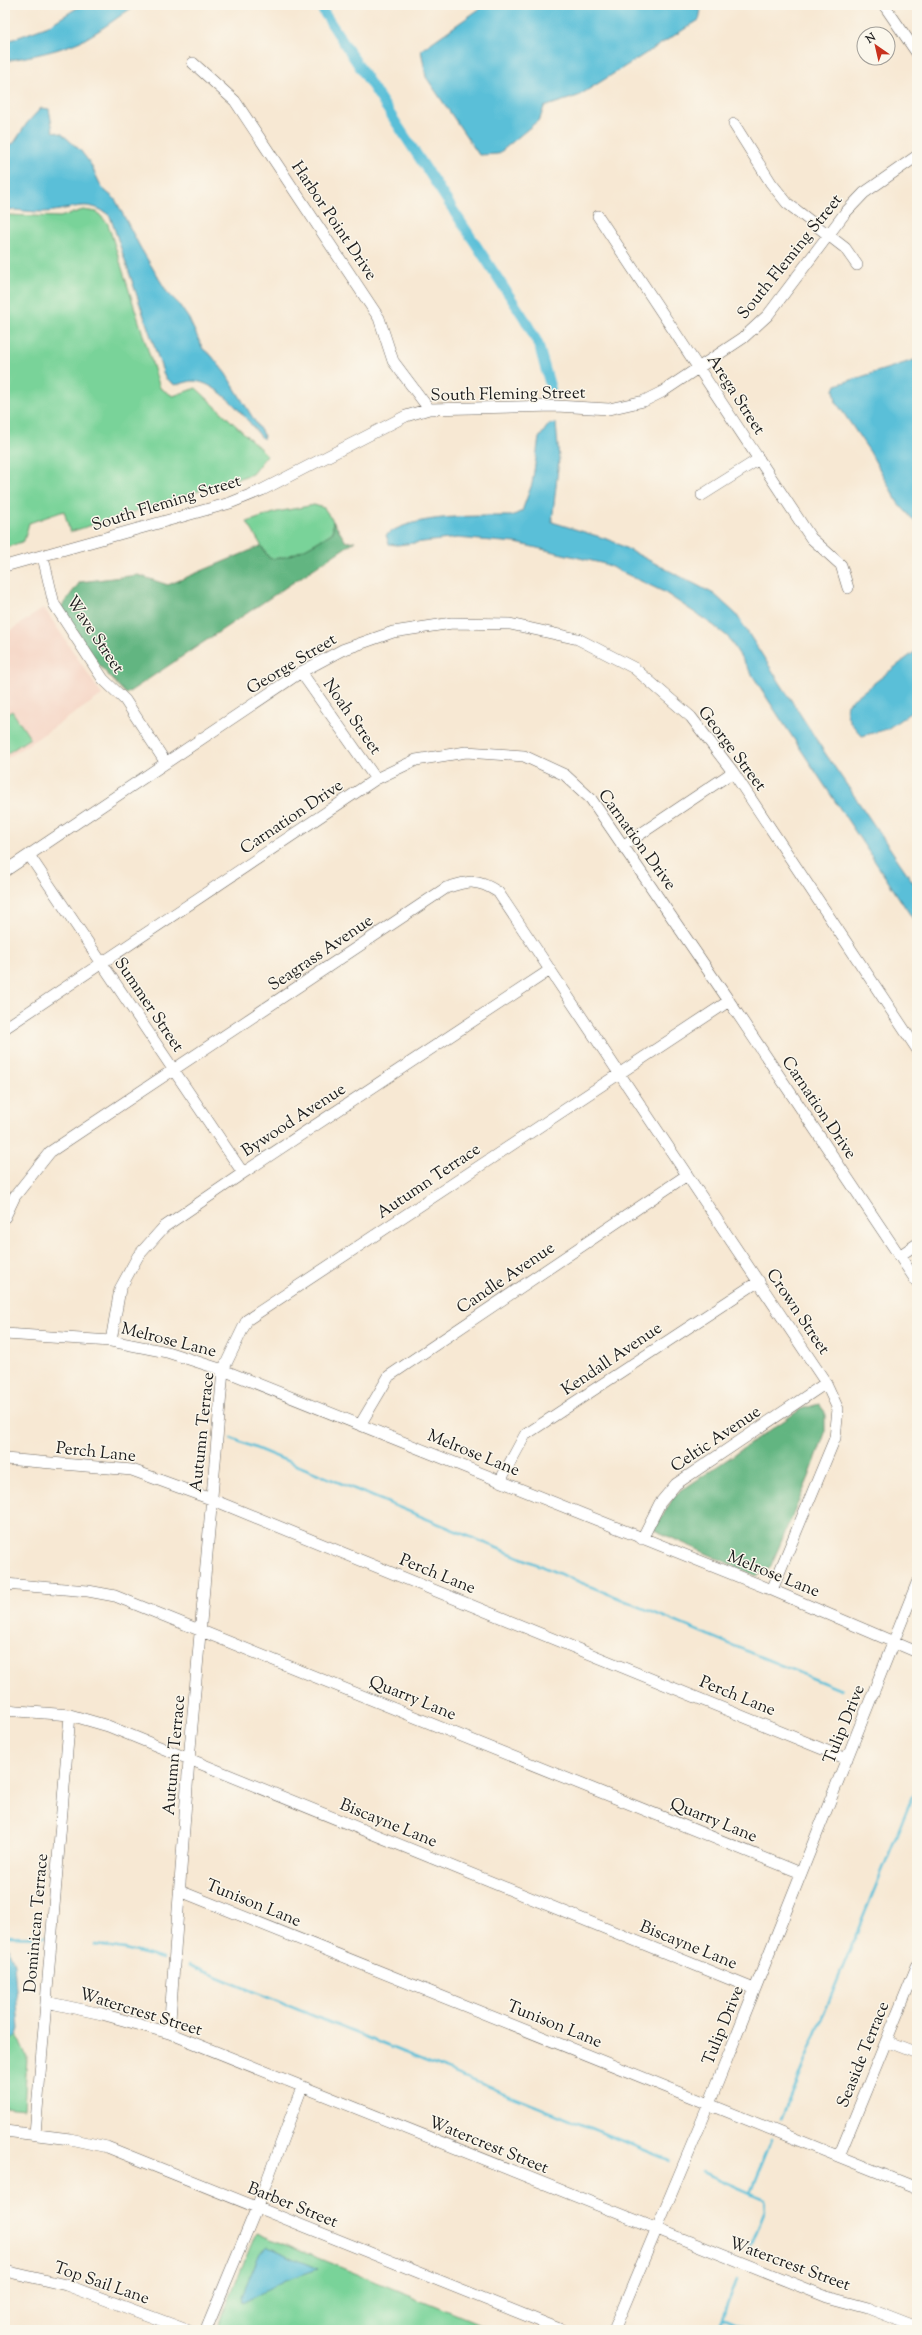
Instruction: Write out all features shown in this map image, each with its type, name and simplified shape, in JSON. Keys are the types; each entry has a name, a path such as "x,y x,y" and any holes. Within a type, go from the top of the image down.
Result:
{"street":[{"path":"884,5 917,53"},
{"name":"Harbor Point Drive","path":"193,63 235,101 379,318 393,361 429,409"},
{"path":"734,124 771,183 783,198 845,248 857,265"},
{"name":"South Fleming Street","path":"5,566 43,557 230,503 262,490 406,416 429,409 556,406 609,409 644,401 662,392 700,368 743,338 768,315 828,235 864,193 917,156"},
{"name":"Arega Street","path":"598,216 700,368 811,538 841,565 848,588"},
{"path":"702,496 759,458"},
{"name":"Wave Street","path":"43,557 54,604 103,679 125,700 166,762"},
{"name":"George Street","path":"5,870 302,672 342,650 392,632 452,623 510,624 578,639 634,668 691,717 733,772 917,1049"},
{"name":"Noah Street","path":"302,672 376,779"},
{"name":"Carnation Drive","path":"5,1028 376,779 416,760 466,752 524,756 565,775 591,799 729,1000 917,1282"},
{"path":"624,845 733,772"},
{"name":"Summer Street","path":"29,855 175,1070 242,1173"},
{"name":"Seagrass Avenue","path":"5,1217 15,1196 50,1152 446,888 467,881 485,883 498,892 620,1073"},
{"name":"Bywood Avenue","path":"111,1341 120,1289 138,1256 164,1227 242,1173 550,970"},
{"name":"Autumn Terrace","path":"169,2033 189,1760 223,1370 247,1320 729,1000"},
{"name":"Crown Street","path":"620,1073 687,1175 759,1280 826,1383 838,1409 835,1438 772,1590"},
{"name":"Candle Avenue","path":"360,1425 389,1376 687,1175"},
{"path":"899,1256 917,1244"},
{"name":"Kendall Avenue","path":"500,1480 525,1435 759,1280"},
{"name":"Melrose Lane","path":"5,1334 111,1341 167,1352 223,1370 772,1590 917,1652"},
{"name":"Celtic Avenue","path":"642,1539 660,1503 676,1484 826,1383"},
{"name":"Perch Lane","path":"5,1460 132,1470 211,1499 847,1759"},
{"path":"894,1641 917,1583"},
{"name":"Quarry Lane","path":"5,1584 88,1591 115,1596 802,1872"},
{"name":"Tulip Drive","path":"614,2330 655,2229 709,2104 894,1641"},
{"name":"Biscayne Lane","path":"5,1710 70,1715 108,1726 754,1989"},
{"name":"Dominican Terrace","path":"35,2134 70,1715"},
{"name":"Tunison Lane","path":"180,1891 917,2188"},
{"name":"Seaside Terrace","path":"839,2156 917,1966"},
{"name":"Watercrest Street","path":"46,2002 102,2014 169,2033 827,2297 868,2308 917,2328"},
{"path":"886,2041 917,2054"},
{"path":"206,2330 257,2207 302,2087"},
{"name":"Barber Street","path":"5,2131 35,2134 107,2147 562,2330"},
{"name":"Top Sail Lane","path":"5,2271 66,2285 187,2330"}],"shaded area":[{"path":"44,608 102,695 5,760 5,634"}],"green space":[{"path":"83,210 97,212 108,224 160,388 173,396 196,388 267,455 252,474 70,532 64,511 29,523 24,541 5,548 5,215 60,217"},
{"path":"314,505 324,508 333,521 333,532 311,546 293,554 284,557 269,558 247,522 277,512"},
{"path":"333,521 346,542 355,541 126,694 100,666 61,607 80,582 138,575 168,585 261,546 269,558 284,557 302,550 333,532"},
{"path":"12,711 30,738 5,755 5,715"},
{"path":"819,1404 825,1412 825,1433 809,1477 770,1568 757,1576 654,1530 675,1495 801,1409"},
{"path":"17,2035 27,2057 24,2109 5,2107 5,2045"},
{"path":"256,2233 495,2330 216,2330"}],"water":[{"path":"82,5 136,5 85,39 46,53 5,61 5,42 46,27"},
{"path":"485,5 686,5 701,10 699,20 578,96 544,107 540,119 498,154 479,155 426,77 421,50"},
{"path":"41,108 49,109 53,131 62,134 80,150 90,163 102,188 115,199 140,247 167,292 178,303 189,319 203,349 211,355 226,374 264,436 263,439 232,402 212,387 201,382 191,381 175,385 165,378 110,216 101,210 85,206 42,212 5,209 5,146 14,143 27,123"},
{"path":"914,360 917,362 917,524 898,503 870,452 836,402 834,390 836,385"},
{"path":"556,423 559,459 552,522 610,540 714,594 736,614 825,753 917,888 917,925 728,637 713,625 664,592 605,564 516,543 457,538 397,545 389,544 386,535 398,528 413,523 464,516 512,516 522,511 532,484 539,438 549,424"},
{"path":"917,650 917,708 887,729 862,736 848,717 846,709 847,704"},
{"path":"5,1939 14,1964 19,2029 17,2035 5,2045"},
{"path":"268,2247 318,2269 286,2280 243,2302 242,2296 259,2255"}],"waterway":[{"path":"319,5 524,318 538,343 551,389"},
{"path":"231,1438 841,1690"},
{"path":"781,2119 917,1785"},
{"path":"5,1936 45,1937"},
{"path":"95,1945 125,1949 163,1959"},
{"path":"188,1965 669,2160"},
{"path":"750,2193 772,2139"},
{"path":"703,2172 764,2199 765,2211 748,2252"},
{"path":"717,2330 737,2280"},
{"path":"722,2318 750,2330"}]}
